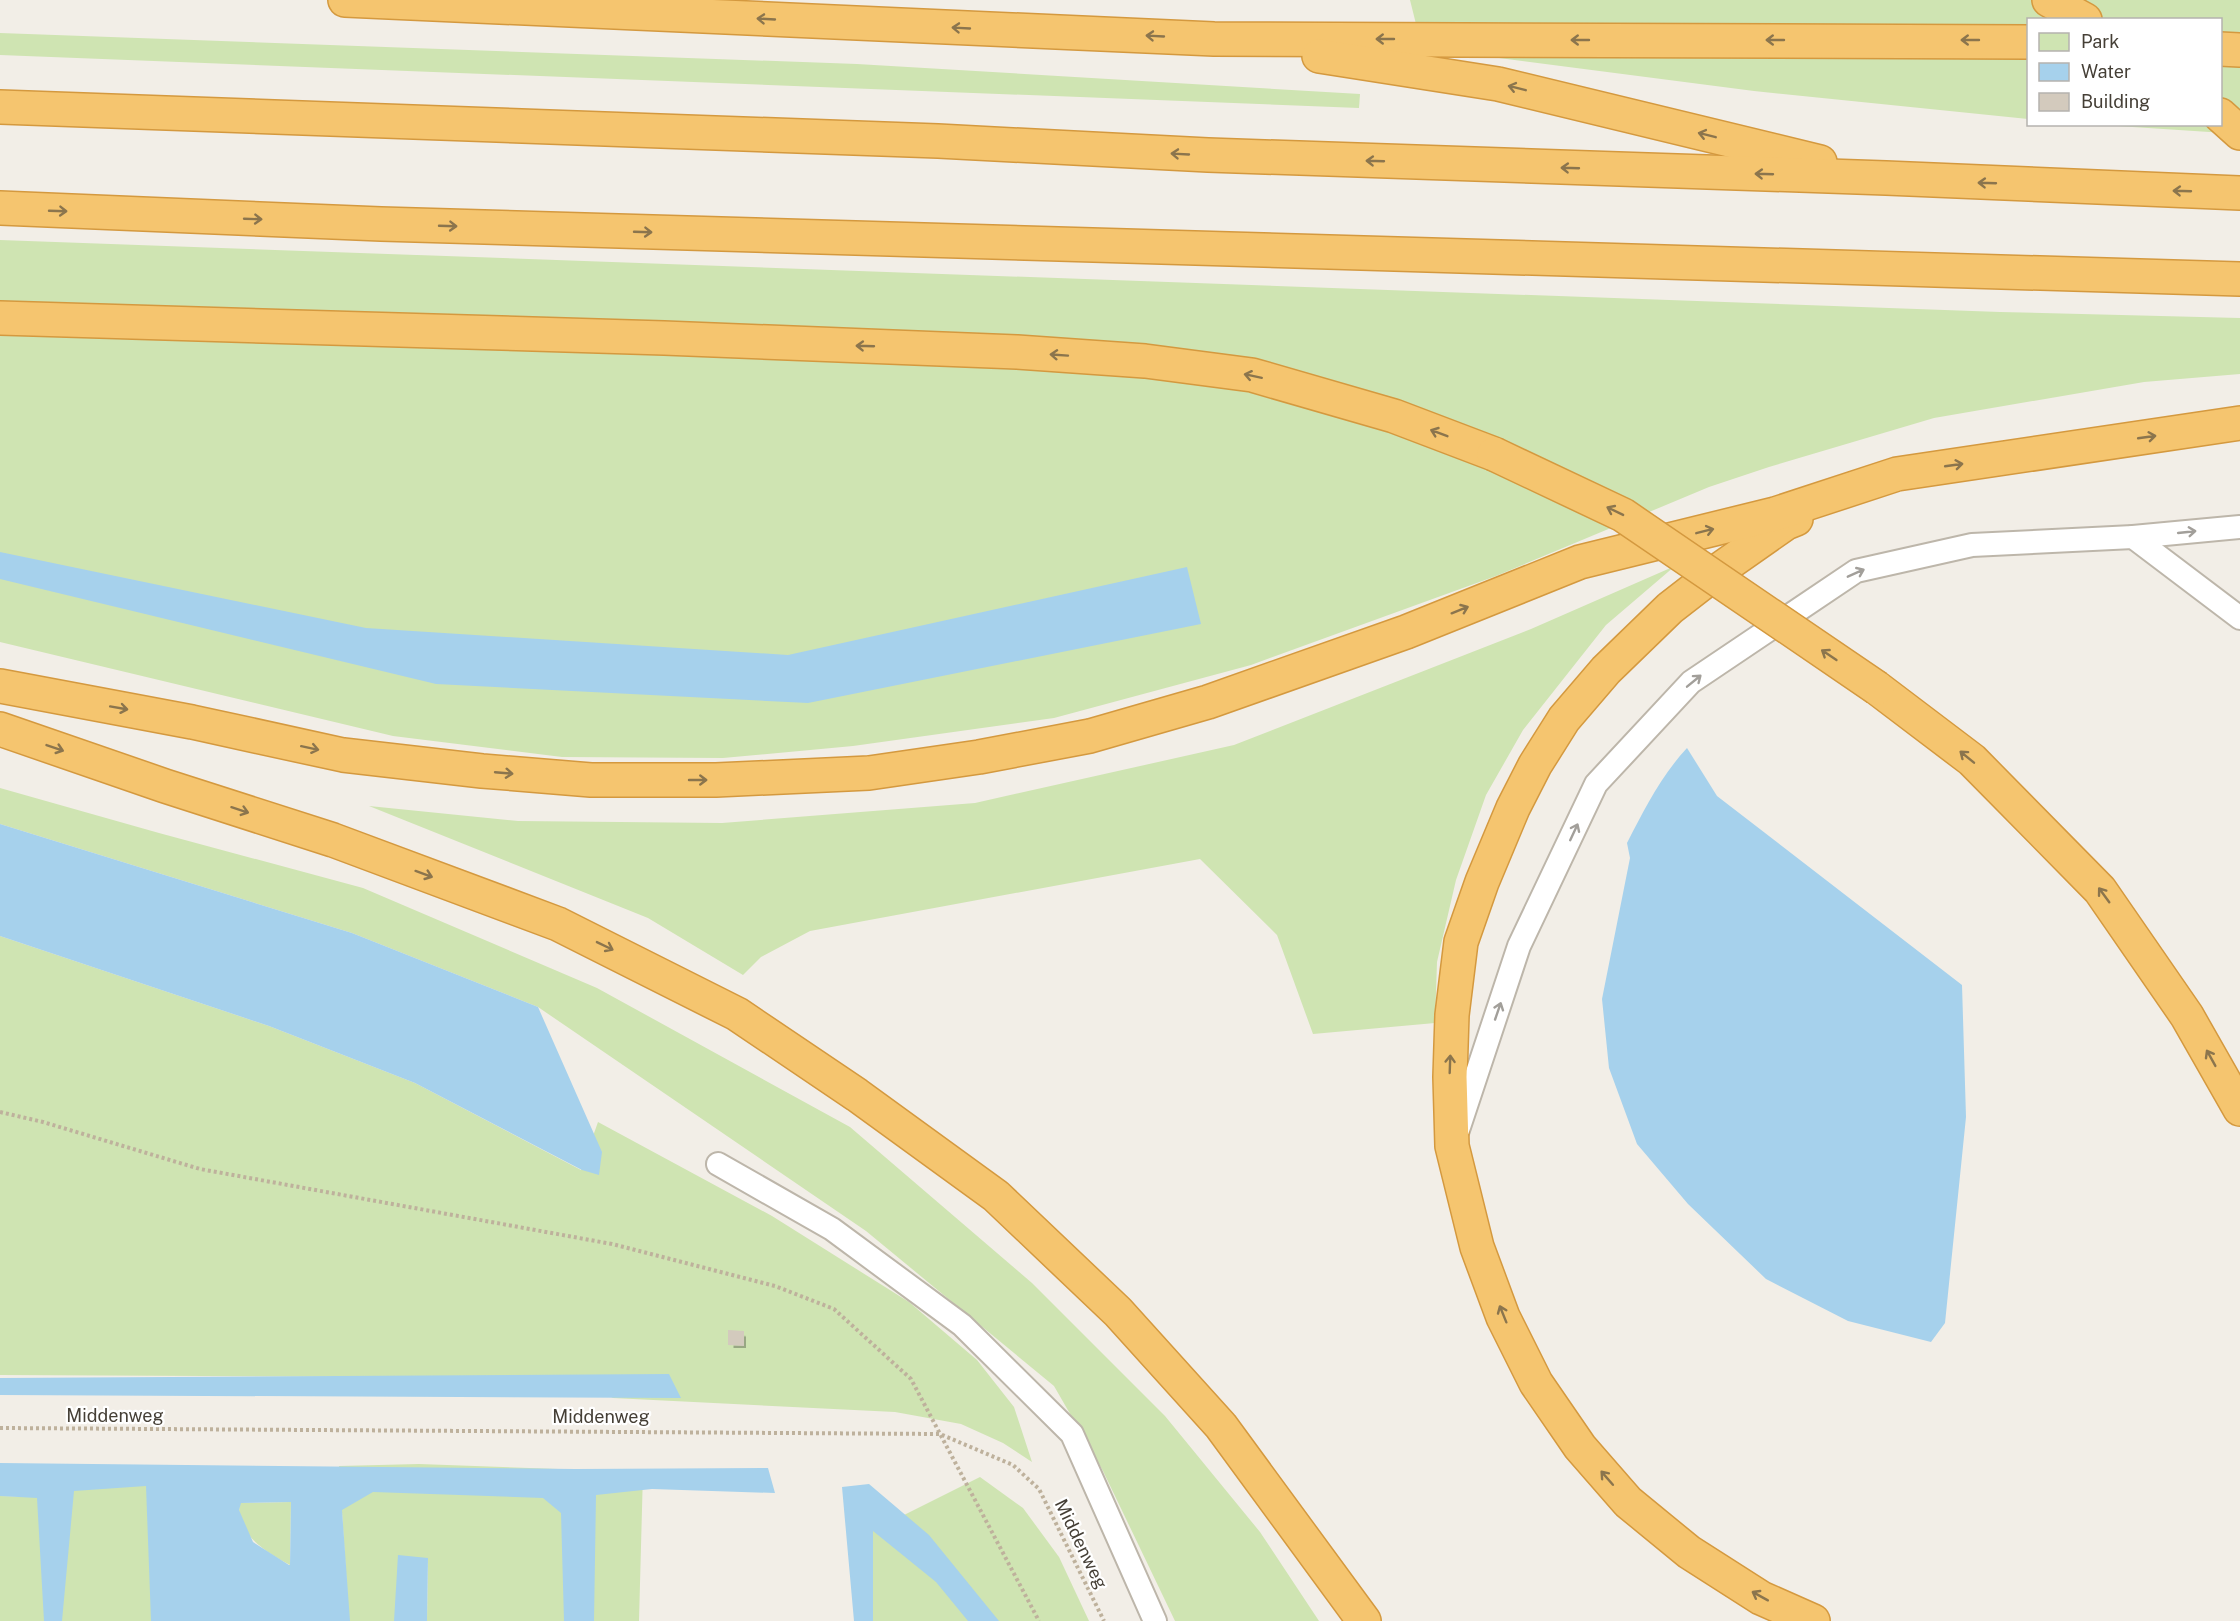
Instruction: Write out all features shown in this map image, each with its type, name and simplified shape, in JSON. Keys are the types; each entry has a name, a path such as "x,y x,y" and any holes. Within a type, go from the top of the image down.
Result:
{"highway":[{"path":"345,0 1214,39 2027,42"},
{"path":"2049,0 2081,18"},
{"path":"1214,39 1498,84 1886,178"},
{"path":"2222,49 2240,50"},
{"path":"0,107 938,141 1208,156 1886,178 2240,193"},
{"path":"2222,117 2240,133"},
{"path":"0,208 381,224 2240,279"},
{"path":"0,318 664,338 1017,352 1145,361 1252,375 1394,416 1494,454 1623,515 1877,688 1972,760 2100,890 2187,1016 2240,1109"},
{"path":"0,686 192,722 343,755 482,771 591,780 716,780 869,773 979,758 1090,736 1197,705 1406,632 1580,562 1775,514 1897,474 2240,423"},
{"path":"1813,1621 1761,1598 1689,1552 1628,1502 1580,1446 1536,1383 1503,1317 1477,1246 1452,1146 1450,1077 1452,1016 1461,942 1482,882 1513,808 1535,765 1564,719 1606,670 1670,608 1719,570 1786,523 1897,474"},
{"path":"0,729 165,786 333,840 558,924 737,1014 857,1095 996,1196 1118,1312 1221,1426 1364,1621"}],"lane":[{"path":"1452,1146 1520,946 1596,784 1691,682 1856,571 1972,545 2133,537 2240,527"},
{"path":"2133,537 2240,618"},
{"path":"718,1164 832,1229 962,1325 1072,1434 1155,1621"}],"path":[{"path":"0,1112 43,1122 200,1169 612,1244 775,1286 834,1310 911,1379 1039,1621"},
{"name":"Middenweg","path":"0,1428 940,1434 1013,1465 1039,1489 1104,1621"}],"green space":[{"path":"1410,0 2240,0 2240,134 2117,126 2222,126 2222,18 2027,18 2027,119 1754,91 1422,48"},
{"path":"0,33 857,64 1360,94 1359,108 0,55"},
{"path":"0,240 2000,312 2240,318 2240,374 2144,382 1934,418 1709,487 1496,576 1251,665 1054,718 853,746 723,758 562,757 393,736 0,642"},
{"path":"1675,566 1606,625 1523,730 1486,795 1456,880 1437,962 1435,1023 1313,1034 1277,935 1200,859 810,931 761,957 743,975 648,918 369,806 518,821 722,823 975,803 1234,745 1531,629"},
{"path":"0,788 363,888 597,988 850,1127 1032,1283 1165,1416 1260,1532 1319,1621 1175,1621 1103,1471 1054,1386 866,1231 538,1007 352,933 0,824"},
{"path":"0,936 269,1026 415,1083 581,1170 598,1122 772,1216 909,1302 977,1360 1014,1407 1032,1462 1003,1443 961,1424 895,1412 613,1398 576,1378 0,1375"},
{"path":"419,1464 643,1472 639,1621 427,1621 428,1558 416,1621 0,1621 0,1496 37,1497 129,1467 349,1620 339,1466"},
{"path":"980,1477 1023,1508 1059,1557 1089,1621 873,1621 872,1531"},
{"path":"291,1502 290,1565 254,1541 242,1524 239,1514 240,1503"}],"water":[{"path":"0,552 366,628 788,655 1187,567 1201,624 808,703 436,684 0,579"},
{"path":"1687,748 1717,796 1962,985 1966,1117 1945,1323 1931,1342 1848,1321 1766,1279 1688,1204 1637,1144 1609,1068 1602,999 1630,858 1627,843 1661,782"},
{"path":"0,824 352,933 538,1007 602,1152 599,1175 582,1170 415,1083 269,1026 0,936"},
{"path":"669,1374 681,1398 0,1395 0,1378"},
{"path":"0,1463 575,1469 768,1468 775,1493 652,1489 596,1495 594,1621 564,1621 561,1513 543,1498 373,1492 342,1510 350,1621 151,1621 146,1486 74,1491 62,1621 44,1621 37,1498 0,1496","holes":["291,1502 290,1565 253,1542 239,1510 241,1503"]},
{"path":"869,1484 929,1535 999,1621 968,1621 936,1582 873,1531 873,1621 854,1621 842,1487"},
{"path":"398,1555 428,1558 427,1621 394,1621"}],"building":[{"path":"728,1330 744,1331 744,1346 728,1345"}]}
